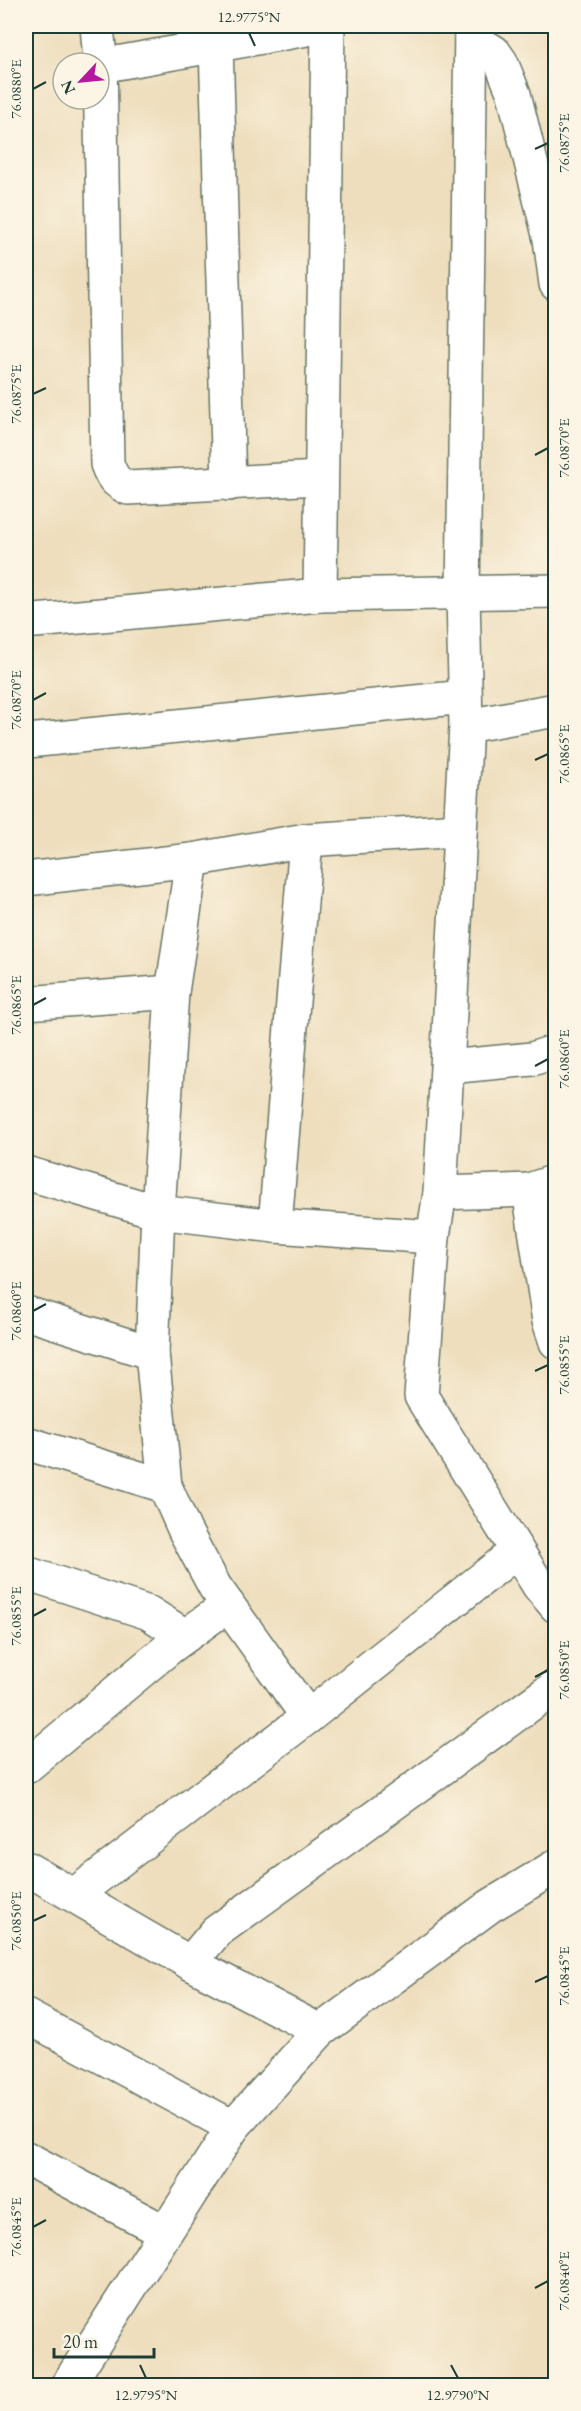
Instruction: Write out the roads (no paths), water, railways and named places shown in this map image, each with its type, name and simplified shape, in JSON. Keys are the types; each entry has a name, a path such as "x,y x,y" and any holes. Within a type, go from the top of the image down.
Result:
{"street":[{"path":"97,26 99,51"},
{"path":"111,64 326,26 320,595"},
{"path":"471,32 494,52 501,62 514,94 550,239 555,284"},
{"path":"471,32 463,594 465,711 440,1193 433,1237 421,1396 539,1586 555,1606"},
{"path":"216,45 229,484"},
{"path":"101,111 107,464 116,482 128,488 320,478"},
{"path":"35,621 320,595 555,591"},
{"path":"28,741 465,711 555,710"},
{"path":"26,879 192,860 306,840 460,830"},
{"path":"275,1226 306,840"},
{"path":"192,860 172,992 158,1212 152,1353 165,1486 185,1531 215,1587 308,1717"},
{"path":"26,1003 172,992"},
{"path":"448,1067 532,1059 555,1051"},
{"path":"26,1173 158,1212 275,1226 433,1237"},
{"path":"440,1193 542,1185 553,1327"},
{"path":"26,1313 152,1353"},
{"path":"26,1443 165,1486"},
{"path":"74,1894 308,1717 517,1551"},
{"path":"26,1573 149,1613 185,1636"},
{"path":"26,1767 185,1636 228,1605"},
{"path":"190,1963 216,1932 555,1686"},
{"path":"67,2385 233,2127 320,2031 490,1906 555,1866"},
{"path":"26,1868 190,1963 320,2031"},
{"path":"26,2016 233,2127"},
{"path":"28,2164 165,2232"}]}
